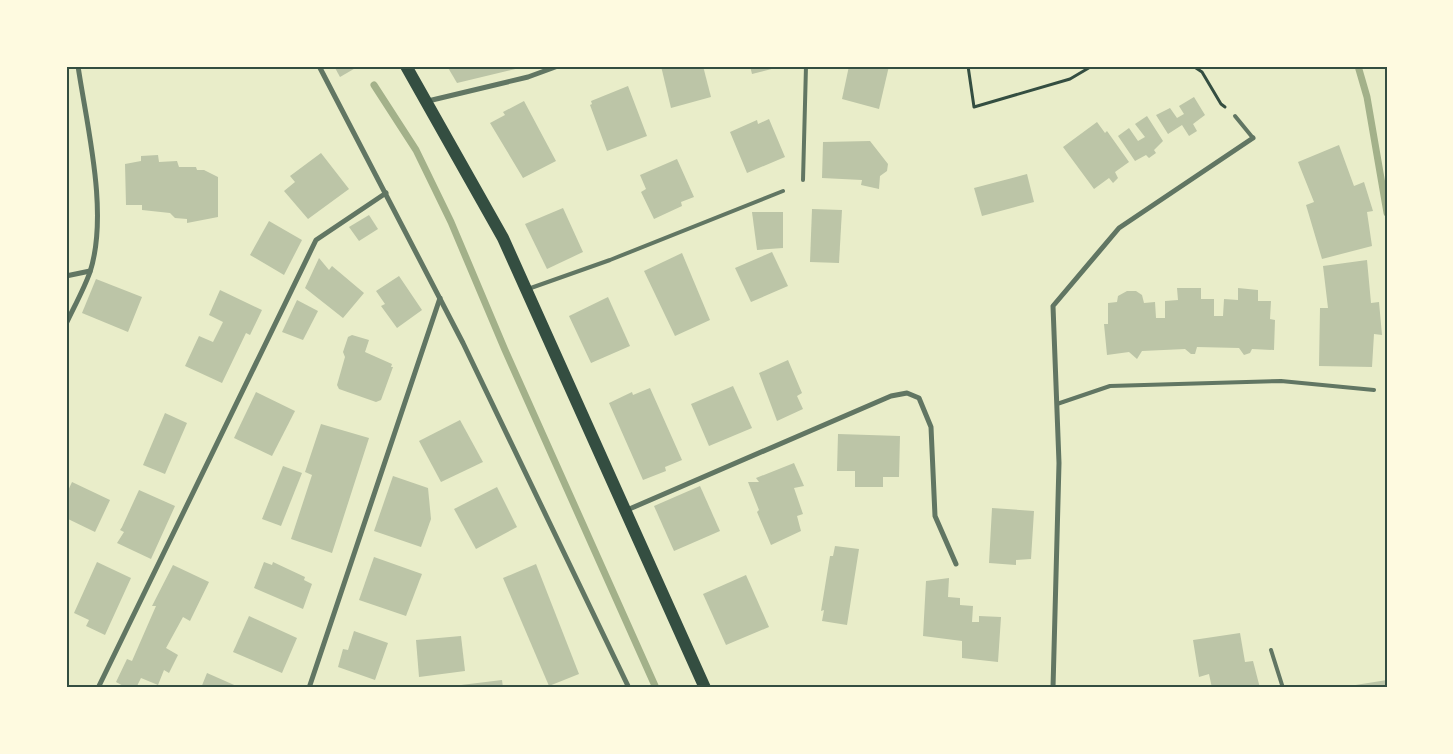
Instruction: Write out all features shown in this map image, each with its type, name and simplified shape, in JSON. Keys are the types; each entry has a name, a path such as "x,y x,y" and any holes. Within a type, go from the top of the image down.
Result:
{"main road":[{"path":"406,66 428,101 503,238 705,688"}],"street":[{"path":"66,324 90,271 96,236 96,197 87,113 78,66"},
{"path":"319,66 440,298 629,688"},
{"path":"428,101 528,77 558,66"},
{"path":"1054,688 1059,464 1053,306 1119,228 1253,138"},
{"path":"98,688 316,240 386,193"},
{"path":"66,276 90,271"},
{"path":"309,688 440,298"},
{"path":"624,511 875,402 890,396 907,394 919,398 931,426 935,516 956,564"}],"lane":[{"path":"803,180 806,66"},
{"path":"1235,116 1253,138"},
{"path":"526,290 610,260 783,191"},
{"path":"1057,404 1110,386 1281,381 1374,390"},
{"path":"1271,650 1283,688"}],"path":[{"path":"968,66 974,107 1070,79 1092,66"},
{"path":"1193,66 1202,72 1221,104 1235,116"}],"building":[{"path":"334,66 359,66 340,77"},
{"path":"447,66 524,66 524,67 457,83"},
{"path":"661,66 703,66 711,97 671,108"},
{"path":"750,66 779,66 779,67 752,74"},
{"path":"849,66 889,66 879,109 842,99"},
{"path":"628,86 647,136 607,151 590,105 592,104 591,101"},
{"path":"1194,97 1205,115 1193,124 1197,131 1189,136 1182,125 1168,134 1156,115 1170,108 1177,118 1184,114 1179,106"},
{"path":"524,101 556,161 523,178 490,123 505,115 503,112"},
{"path":"1147,116 1163,141 1154,150 1156,153 1149,158 1146,155 1135,161 1118,136 1129,128 1138,141 1145,137 1135,124"},
{"path":"769,119 785,157 747,173 730,132 757,120 758,124"},
{"path":"1097,122 1105,133 1107,131 1129,162 1115,172 1118,178 1113,183 1109,178 1094,189 1063,147"},
{"path":"870,141 888,164 887,171 880,176 879,189 861,185 862,180 822,178 823,142"},
{"path":"1339,145 1354,186 1364,182 1373,211 1367,212 1372,246 1322,259 1306,205 1314,202 1298,162"},
{"path":"321,153 349,189 308,219 284,191 295,182 290,176"},
{"path":"158,155 159,162 177,161 179,167 196,167 197,170 204,170 218,177 218,217 187,223 187,219 175,218 170,213 142,210 142,205 126,205 125,164 141,161 141,156"},
{"path":"677,159 694,197 681,202 682,206 654,219 641,192 646,189 640,175"},
{"path":"1027,174 1034,202 982,216 974,188"},
{"path":"563,208 583,252 547,269 525,224"},
{"path":"812,209 842,210 839,263 810,262"},
{"path":"752,212 783,212 783,248 757,250"},
{"path":"369,215 378,229 359,241 349,227"},
{"path":"269,221 302,240 284,275 250,255"},
{"path":"772,252 788,286 751,302 735,268"},
{"path":"682,253 710,320 675,336 644,271"},
{"path":"319,258 329,270 332,266 364,293 343,318 305,288"},
{"path":"1367,260 1371,303 1379,302 1382,335 1374,334 1372,367 1319,366 1320,308 1328,308 1323,266"},
{"path":"399,276 422,310 397,328 381,306 385,304 376,291"},
{"path":"96,279 142,297 128,332 82,313"},
{"path":"1177,288 1201,288 1201,299 1214,299 1214,316 1223,316 1224,299 1238,300 1238,288 1258,290 1258,301 1271,301 1270,319 1275,320 1274,350 1252,349 1250,353 1244,355 1239,348 1197,347 1195,354 1191,354 1185,349 1142,351 1137,359 1129,352 1107,355 1104,324 1108,324 1108,303 1117,302 1118,296 1127,291 1136,291 1142,295 1144,303 1155,302 1156,318 1165,318 1165,301 1178,300"},
{"path":"220,290 262,310 250,335 246,333 222,383 185,366 199,336 213,342 223,322 209,315"},
{"path":"608,297 630,346 591,363 569,316"},
{"path":"297,300 318,311 303,340 282,332"},
{"path":"352,335 369,340 365,352 392,364 391,367 393,367 381,400 376,402 339,389 337,385 345,357 343,352 348,337"},
{"path":"788,360 802,393 797,396 803,409 777,421 759,373"},
{"path":"733,386 752,428 709,446 691,404"},
{"path":"650,388 682,460 665,467 666,471 643,480 609,403 632,392 633,395"},
{"path":"256,392 295,411 272,456 234,438"},
{"path":"165,413 187,423 165,474 143,465"},
{"path":"460,420 483,462 441,482 419,441"},
{"path":"321,424 369,438 332,553 291,539 312,475 305,472"},
{"path":"838,434 900,436 899,477 883,477 883,487 855,487 855,471 837,471"},
{"path":"794,463 804,486 794,488 803,514 797,516 801,531 771,545 757,512 759,510 748,482 759,482 756,478"},
{"path":"283,466 302,473 281,526 262,519"},
{"path":"393,476 428,488 431,519 421,547 374,531"},
{"path":"72,482 110,500 95,532 66,518 66,495"},
{"path":"700,486 720,531 674,551 654,506"},
{"path":"497,487 517,527 476,549 454,509"},
{"path":"139,490 175,506 151,559 117,543 124,532 120,530"},
{"path":"992,508 1034,511 1031,559 1016,560 1016,565 989,563"},
{"path":"835,546 859,549 847,625 822,621 824,610 821,611 830,556 833,556"},
{"path":"374,557 422,574 406,616 359,600"},
{"path":"97,562 131,578 105,635 86,626 89,620 74,613"},
{"path":"264,562 272,565 273,562 305,577 304,580 312,584 303,609 254,588"},
{"path":"536,564 579,674 549,686 503,578"},
{"path":"173,565 209,582 190,621 183,617 166,648 178,655 169,673 164,670 158,685 141,678 136,688 127,688 116,682 127,659 132,661 156,606 152,606"},
{"path":"746,575 769,627 726,645 703,594"},
{"path":"949,578 948,597 960,598 960,605 973,606 972,622 979,622 979,616 1001,617 998,662 962,658 962,641 923,636 926,581"},
{"path":"249,616 297,638 282,673 233,652"},
{"path":"354,631 388,643 375,680 338,667 343,649 348,650"},
{"path":"1240,633 1245,662 1253,661 1260,688 1212,688 1209,674 1199,677 1193,640"},
{"path":"461,636 465,671 419,677 416,640"},
{"path":"207,673 241,688 201,688"},
{"path":"502,680 503,688 462,688 461,685"},
{"path":"1387,680 1387,688 1343,688 1343,687"}],"waterway":[{"path":"1358,66 1367,97 1387,213"},
{"path":"374,85 416,150 451,222 505,350 656,688"}]}
